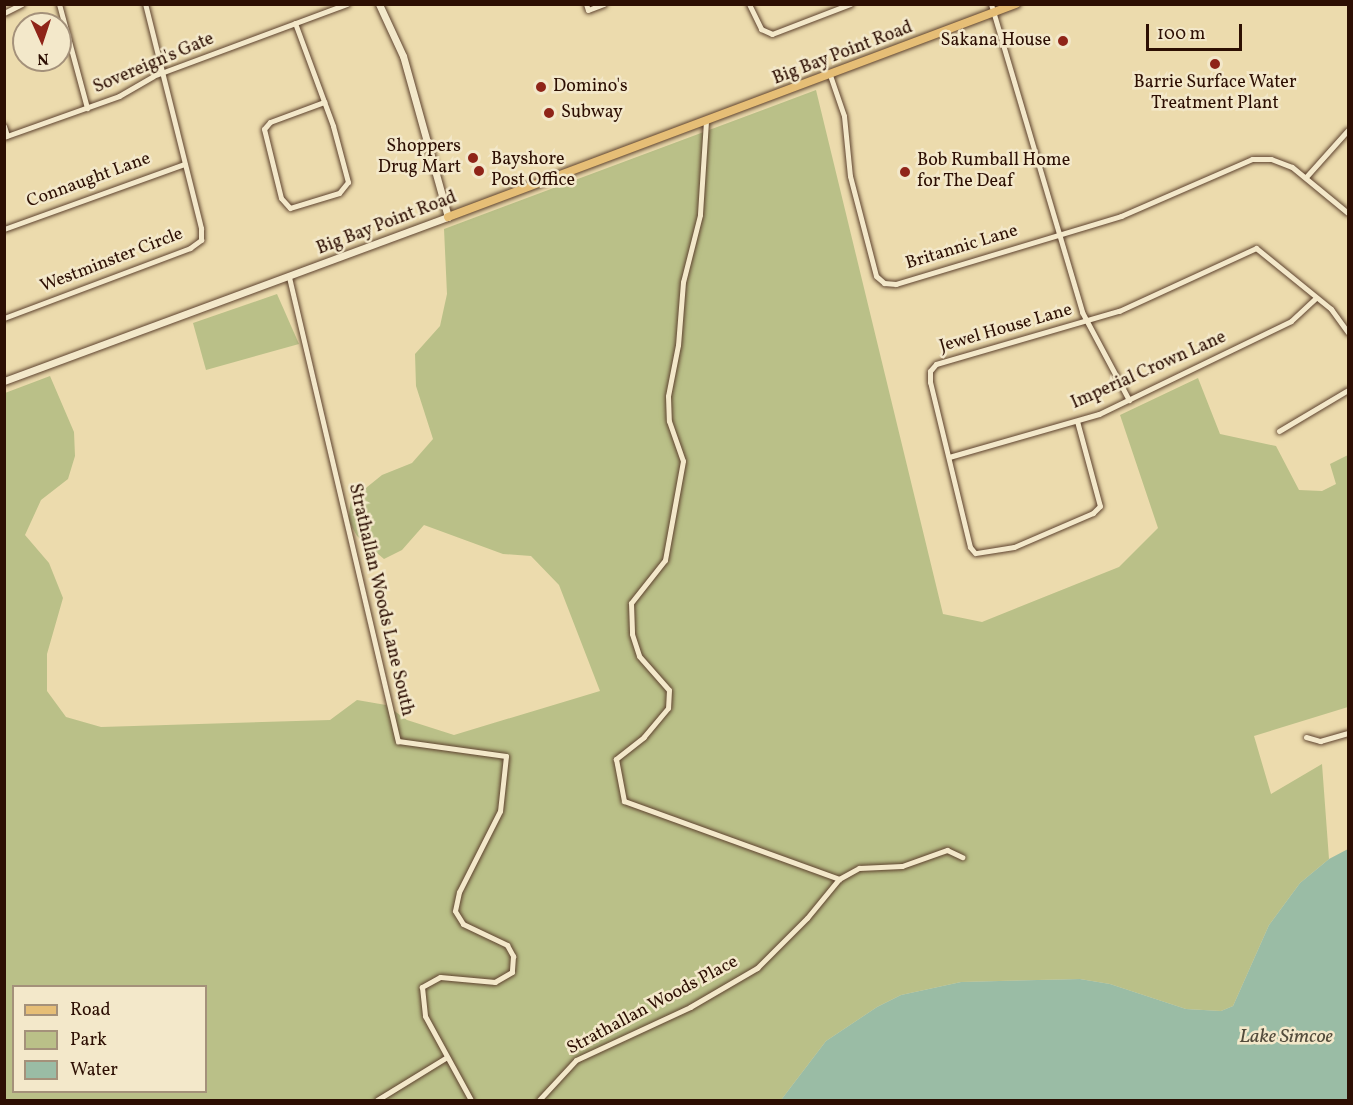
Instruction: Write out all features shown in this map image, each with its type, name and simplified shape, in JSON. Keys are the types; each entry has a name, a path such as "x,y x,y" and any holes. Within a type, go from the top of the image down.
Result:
{"main road":[{"path":"379,4 405,62 448,217"},
{"name":"Big Bay Point Road","path":"4,381 830,75 992,9 1016,4"}],"street":[{"path":"4,14 22,4"},
{"path":"59,4 87,108"},
{"name":"Westminster Circle","path":"4,318 197,245 202,234 145,4"},
{"name":"Sovereign's Gate","path":"6,136 87,108 162,73 348,4"},
{"path":"587,7 604,4"},
{"path":"749,4 761,29 772,34 850,4"},
{"path":"992,9 1086,322 1129,399"},
{"path":"295,23 324,102 348,184 339,193 291,208 281,198 264,129 270,122 324,102"},
{"name":"Britannic Lane","path":"830,75 844,116 849,170 876,276 884,284 896,284 1121,216 1241,161 1261,158 1281,162 1306,177 1348,213"},
{"path":"706,121 700,214 683,282 678,345 668,396 669,421 683,461 665,560 631,603 632,634 639,656 669,690 668,708 644,737 616,759 624,801 839,879"},
{"path":"4,126 6,136"},
{"path":"1306,177 1348,130"},
{"name":"Connaught Lane","path":"4,229 185,164"},
{"name":"Jewel House Lane","path":"1077,421 1100,506 1093,513 1014,547 981,555 970,547 930,382 932,368 1119,311 1256,248 1331,309 1348,332"},
{"name":"Strathallan Woods Lane South","path":"289,277 398,741 506,756 500,812 459,892 455,912 463,924 507,945 513,956 512,972 495,982 440,977 422,987 425,1016 471,1101"},
{"name":"Imperial Crown Lane","path":"949,457 1077,421 1129,399 1289,322 1316,298"},
{"path":"1279,431 1348,390"},
{"path":"1306,737 1320,741 1348,733"},
{"name":"Strathallan Woods Place","path":"539,1101 576,1060 610,1047 743,978 771,956 839,879 860,867 902,866 947,850 962,857"},
{"path":"377,1101 447,1057"}],"green space":[{"path":"816,90 943,614 982,622 1119,567 1158,528 1120,415 1198,378 1220,434 1276,446 1299,490 1322,491 1336,484 1330,464 1348,455 1348,707 1254,736 1271,794 1322,764 1329,859 1300,883 1269,925 1233,1006 1221,1011 1186,1009 1110,984 1080,979 961,982 901,995 877,1007 826,1041 781,1100 5,1100 5,393 50,376 74,432 75,456 68,479 41,500 25,535 49,563 63,598 47,654 47,691 66,717 101,727 330,720 357,700 386,705 407,720 454,735 600,691 559,585 531,556 503,554 424,525 402,550 384,559 357,536 348,520 351,500 382,475 412,463 433,439 416,386 415,354 440,326 447,294 444,229"},
{"path":"277,294 299,344 206,370 193,323"}],"water":[{"name":"Lake Simcoe","path":"1348,849 1348,1100 781,1100 826,1041 877,1007 901,995 961,982 1080,979 1110,984 1186,1009 1221,1011 1233,1006 1269,925 1300,883 1329,859"}],"place":[{"name":"Sakana House","path":"1063,41"},
{"name":"Barrie Surface Water Treatment Plant","path":"1215,64"},
{"name":"Domino's","path":"541,87"},
{"name":"Subway","path":"549,113"},
{"name":"Shoppers Drug Mart","path":"473,158"},
{"name":"Bayshore Post Office","path":"479,171"},
{"name":"Bob Rumball Home for The Deaf","path":"905,172"}]}
